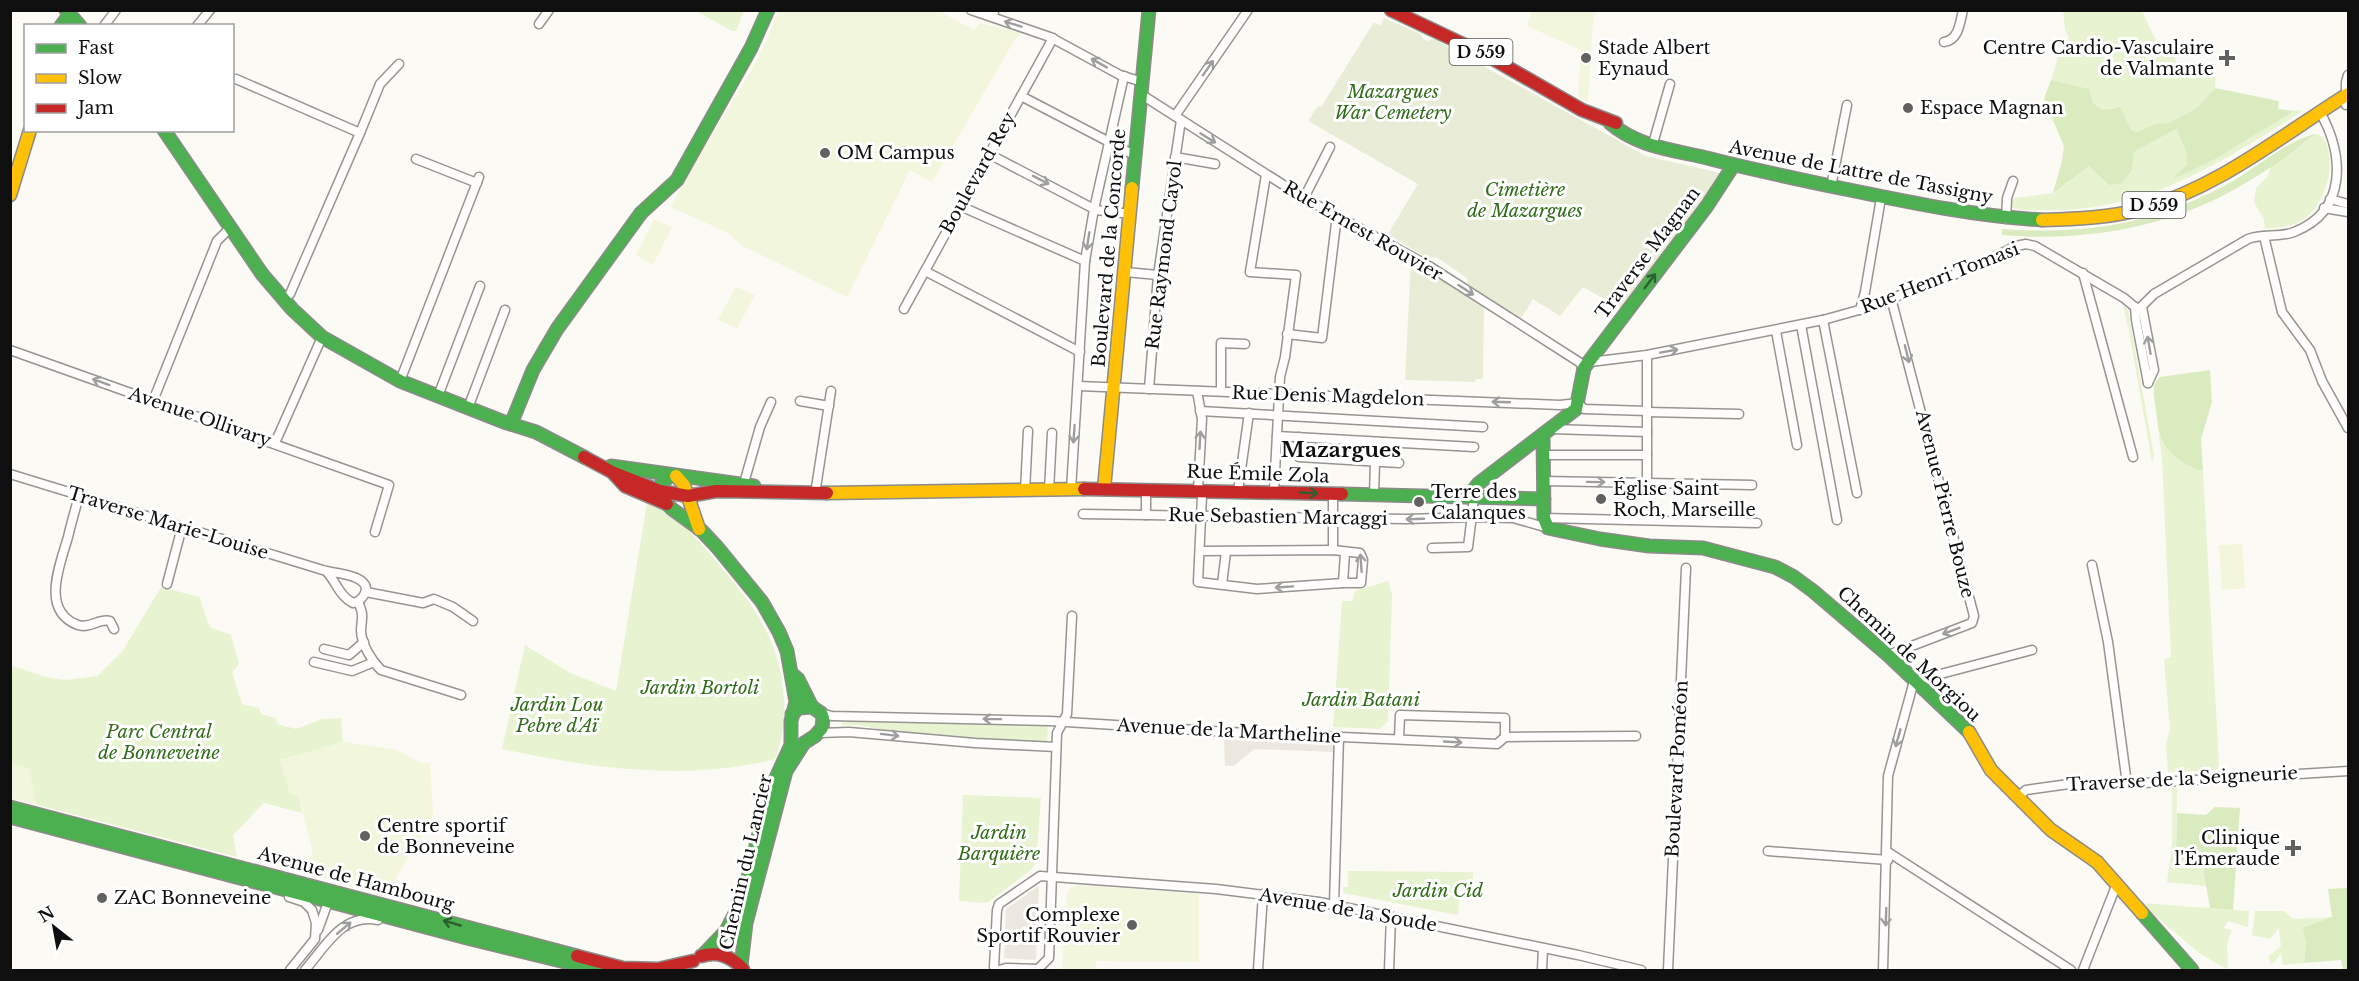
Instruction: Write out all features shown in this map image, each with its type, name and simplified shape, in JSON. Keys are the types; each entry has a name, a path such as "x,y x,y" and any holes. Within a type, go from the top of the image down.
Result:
{"street":[{"path":"106,24 116,10"},
{"path":"199,24 210,10"},
{"path":"539,24 549,10"},
{"path":"511,424 533,370 557,329 641,213 677,180 752,48 768,10"},
{"path":"971,10 1053,38 1124,76 1143,80"},
{"name":"Boulevard de la Concorde","path":"1104,489 1149,10"},
{"path":"1178,118 1248,10"},
{"name":"Avenue de Lattre de Tassigny","path":"1391,10 1488,56 1646,145 1659,144 1733,166 1881,198 2006,219 2078,221 2154,205 2204,185 2322,115 2347,93"},
{"path":"1944,42 1956,36 1964,10"},
{"path":"68,12 78,24"},
{"name":"Boulevard Rey","path":"904,309 1053,38"},
{"path":"283,300 290,294 380,84 399,64"},
{"path":"1071,490 1085,261 1094,209 1124,76"},
{"path":"236,79 360,133"},
{"path":"1659,144 1670,84"},
{"name":"Rue Ernest Rouvier","path":"1142,94 1266,175 1428,266 1587,365"},
{"path":"1021,96 1136,156"},
{"path":"1831,187 1847,105"},
{"path":"2138,307 2154,370 2148,383 2136,321 2138,307 2154,294 2248,239 2283,236 2309,225 2330,199 2335,184 2337,156 2330,129 2322,115"},
{"name":"Rue Raymond Cayol","path":"1149,389 1158,275 1175,157 1178,118"},
{"path":"10,195 29,132"},
{"path":"165,132 230,228 283,300 312,330 322,337 400,381 536,432 607,468 660,491 688,496 716,491 769,491"},
{"path":"1304,198 1330,147"},
{"path":"989,153 1094,209 1131,213"},
{"path":"1175,157 1215,164"},
{"path":"400,381 478,180 416,159"},
{"name":"Traverse Magnan","path":"1587,365 1612,328 1713,198 1733,166"},
{"path":"1266,175 1250,272 1296,275 1278,394 1274,491"},
{"path":"2006,219 2007,198 2013,181"},
{"path":"1860,310 1881,198"},
{"path":"2330,199 2349,204"},
{"path":"960,206 1085,261"},
{"path":"2324,208 2349,212"},
{"path":"1287,334 1322,338 1337,215"},
{"path":"153,401 217,241 230,228"},
{"path":"2264,236 2282,312 2310,350 2322,381 2349,428"},
{"name":"Rue Henri Tomasi","path":"1587,365 1776,331 1860,310 1977,266 2016,246 2026,244 2035,246 2138,307"},
{"path":"925,271 1080,352"},
{"path":"1125,272 1158,275"},
{"path":"2083,273 2133,457"},
{"path":"438,396 480,286"},
{"name":"Avenue Pierre Bouze","path":"1888,656 1972,623 1974,616 1891,298"},
{"path":"468,408 505,310"},
{"path":"1823,320 1857,493"},
{"path":"1801,325 1838,520"},
{"path":"1776,331 1797,445"},
{"path":"275,443 322,337"},
{"path":"1221,391 1221,343 1245,344"},
{"name":"Avenue Ollivary","path":"10,350 389,485 375,532"},
{"path":"1647,355 1647,483"},
{"path":"1432,548 1468,547 1473,517 1471,498 1478,484 1576,409 1587,365"},
{"name":"Rue Denis Magdelon","path":"1078,386 1560,405 1578,403 1584,409 1739,414"},
{"path":"815,494 831,391"},
{"path":"1197,391 1200,411 1198,490 1202,496 1198,582 1257,589 1361,583 1363,560 1360,553 1333,550 1200,551"},
{"path":"800,401 829,406"},
{"path":"744,483 760,428 771,402"},
{"path":"1560,405 1565,410 1566,418"},
{"path":"517,407 536,432"},
{"path":"1200,411 1483,427"},
{"path":"1238,491 1249,413"},
{"path":"1025,491 1028,431"},
{"path":"1548,432 1647,432"},
{"path":"1548,432 1543,455 1546,523 1757,523"},
{"path":"1049,491 1052,433"},
{"path":"1276,436 1474,447"},
{"path":"1299,437 1299,456 1400,463"},
{"path":"1543,455 1647,455"},
{"path":"1374,495 1375,462"},
{"path":"607,468 744,483 769,491"},
{"path":"607,468 625,486 666,504 677,506 688,496"},
{"name":"Traverse Marie-Louise","path":"10,474 326,571 354,576 361,580 366,591"},
{"path":"660,491 661,484 673,475"},
{"name":"Chemin du Lancier","path":"673,475 688,496 699,529"},
{"path":"1544,481 1752,485"},
{"path":"1146,489 1146,515"},
{"name":"Rue Émile Zola","path":"769,491 815,494 1146,489 1544,499"},
{"name":"Chemin du Lancier","path":"660,491 666,504 699,529 721,551 766,609 785,646 796,705 791,721 793,737 791,745 769,793 743,898 726,931 694,962"},
{"path":"1333,494 1333,550"},
{"path":"79,496 59,565 55,584 56,598 59,608 73,622 87,626 105,620 110,621 114,629"},
{"name":"Rue Sebastien Marcaggi","path":"1083,514 1333,519 1473,517"},
{"name":"Chemin de Morgiou","path":"1473,517 1513,518 1546,523 1600,539 1649,546 1703,548 1775,567 1813,591 1968,729 1987,764 2051,830 2097,862 2192,970"},
{"path":"167,584 182,527"},
{"path":"1222,584 1226,552"},
{"path":"1343,583 1345,553"},
{"path":"2092,565 2108,642 2127,784"},
{"name":"Boulevard Poméon","path":"1668,970 1686,568"},
{"path":"326,571 334,579 345,599 352,603 358,602 366,591 423,603 434,599 453,607 473,621"},
{"path":"358,602 364,614 361,633 364,642 374,663 381,670 461,695"},
{"path":"1050,877 1040,876 999,904 994,967 998,970 1038,969 1046,963 1048,958 1056,747 1057,734 1066,714 1072,616"},
{"path":"324,649 349,655 364,642"},
{"path":"1883,970 1888,856 1888,776 1914,681 2032,650"},
{"path":"314,662 352,671 374,663"},
{"name":"Chemin du Lancier","path":"791,673 798,679 817,710"},
{"path":"815,735 823,724 817,710 798,708 791,721 798,736 815,735 849,732 975,743 1056,747"},
{"name":"Avenue de la Martheline","path":"817,710 832,716 1062,722 1497,744 1505,737 1636,736"},
{"path":"1399,739 1400,715 1505,718 1505,737"},
{"name":"Chemin du Lancier","path":"742,968 746,923 786,771 793,757 815,735"},
{"path":"1334,905 1340,736"},
{"name":"Traverse de la Seigneurie","path":"2018,796 2026,790 2069,784 2127,784 2349,771"},
{"name":"Avenue de Hambourg","path":"10,807 623,968 658,969 694,962"},
{"name":"Avenue de Hambourg","path":"10,817 251,879 412,924 598,970"},
{"path":"1768,851 1888,856 2071,970"},
{"name":"Avenue de la Soude","path":"1050,877 1167,884 1263,894 1334,905 1641,970"},
{"path":"251,879 261,887 304,902 314,915 315,939"},
{"path":"2083,970 2116,886"},
{"path":"1258,970 1263,894"},
{"path":"290,970 315,939 330,902 340,896 399,912 409,910"},
{"path":"1389,970 1391,917"},
{"path":"305,970 342,927 350,922 368,918 412,924"},
{"path":"1542,970 1543,948"},
{"path":"694,962 713,953 724,954 742,968"}],"green space":[{"path":"2063,10 2142,11 2157,43 2171,52 2182,72 2216,76 2215,88 2197,108 2169,123 2155,124 2137,132 2131,130 2114,107 2102,110 2093,103 2089,89 2051,80 2062,45 2069,38 2065,30"},
{"path":"696,11 744,11 736,31 732,31"},
{"name":"OM Campus","path":"778,11 939,11 974,30 980,23 1022,33 1015,39 932,182 910,170 847,297 741,245 728,233 671,207 756,62"},
{"path":"1532,11 1597,11 1593,19 1588,102 1578,97 1581,50 1527,26"},
{"name":"Cimetière de Mazargues","path":"1384,18 1421,34 1423,39 1428,41 1434,39 1646,156 1720,173 1721,180 1623,310 1583,287 1560,316 1533,299 1520,320 1468,285 1467,278 1436,257 1427,258 1388,234 1418,184 1308,121 1318,106 1321,107 1374,22 1380,26"},
{"path":"2051,80 2089,89 2093,103 2102,110 2120,107 2131,130 2137,132 2155,124 2169,123 2197,108 2215,88 2279,101 2278,109 2294,111 2212,161 2173,179 2187,164 2186,151 2176,129 2134,152 2132,170 2122,183 2109,185 2089,166 2053,193 2064,146 2044,99"},
{"path":"2296,110 2303,111 2217,163 2156,191 2124,201 2091,207 2020,210 2010,207 2009,199 2053,193 2089,166 2109,185 2132,170 2134,152 2176,129 2186,151 2187,164 2175,178 2212,161"},
{"path":"2317,134 2324,138 2328,147 2330,168 2321,199 2305,219 2282,227 2265,229 2264,220 2254,202 2256,188 2267,177 2271,167"},
{"path":"2317,134 2275,165 2237,188 2182,213 2153,222 2093,234 2032,237 2002,235 2002,229 2093,228 2149,217 2205,196 2286,147 2307,136"},
{"path":"654,220 672,227 653,265 636,255"},
{"path":"1411,259 1484,306 1483,379 1476,379 1475,382 1405,380"},
{"path":"736,287 755,295 737,328 718,320"},
{"path":"2122,301 2128,311 2154,455 2152,462 2129,331"},
{"path":"2210,370 2212,402 2201,439 2203,471 2182,462 2165,446 2159,432 2154,389 2160,377"},
{"path":"2159,435 2183,463 2203,471 2219,766 2216,770 2168,772 2166,744 2170,729 2164,660 2171,657"},
{"name":"Jardin Bortoli","path":"647,503 665,511 696,539 738,587 770,638 782,678 784,701 780,745 775,759 707,770 638,770 570,762 502,749 525,645 570,673 616,691"},
{"path":"2242,544 2245,588 2222,590 2219,545"},
{"name":"Jardin Batani","path":"1388,581 1392,594 1388,721 1380,729 1333,727 1342,601 1352,601 1355,591"},
{"name":"Parc Central de Bonneveine","path":"161,587 199,597 210,627 231,635 239,664 232,672 242,704 259,708 261,714 276,718 277,724 296,729 322,719 341,718 343,742 280,760 299,798 302,813 264,803 233,835 237,857 11,798 10,665 49,678 66,680 97,676 122,652"},
{"path":"842,719 1048,724 1047,742 899,733 858,725 842,725"},
{"name":"Centre sportif de Bonneveine","path":"343,742 397,750 420,763 430,763 433,815 385,897 308,873 307,864 313,852 299,798 289,793 280,760"},
{"path":"11,764 29,768 37,805 11,798"},
{"path":"2177,787 2176,859 2193,859 2203,868 2206,886 2167,882 2172,846 2172,788"},
{"name":"Jardin Barquière","path":"963,795 1041,798 1036,862 1031,870 987,903 959,901"},
{"path":"2215,807 2240,808 2233,910 2210,908 2203,868 2193,859 2176,859 2177,813 2206,815"},
{"name":"Jardin Cid","path":"1348,871 1473,872 1473,883 1464,882 1460,888 1458,915 1343,893 1343,887 1348,887"},
{"name":"Complexe Sportif Rouvier","path":"1078,885 1199,894 1199,962 1096,961 1096,970 1062,970 1067,894 1071,888"},
{"path":"2348,888 2348,970 2343,970 2341,960 2304,963 2306,942 2303,928 2332,917 2328,889"},
{"path":"2140,903 2249,911 2248,927 2228,921 2224,928 2232,930 2227,944 2228,970 2199,953"},
{"path":"2255,911 2284,911 2293,919 2332,917 2306,942 2304,963 2283,965 2281,953 2271,964 2268,957 2281,946 2279,928 2270,939 2252,935"}],"shaded area":[{"path":"1224,736 1327,740 1334,743 1335,752 1254,749 1234,766 1225,766"},
{"path":"1039,886 1036,960 1004,958 1006,909"}],"traffic: fast":[{"path":"66,10 78,24"},
{"path":"511,424 533,370 557,329 641,213 677,180 751,48 768,10"},
{"path":"1132,188 1149,10"},
{"path":"62,24 70,14"},
{"path":"1610,123 1645,143 1759,171 1941,208 2042,220"},
{"path":"165,132 262,274 292,309 322,337 400,381 504,422 536,432 584,457"},
{"path":"1468,497 1478,484 1576,409 1584,368 1707,206 1733,166"},
{"path":"1543,435 1544,518 1548,528 1649,546 1703,548 1775,567 1813,591 1888,655 1969,732"},
{"path":"611,466 754,486"},
{"path":"671,475 661,484 661,497 672,509 701,530 762,602 787,651 796,702 791,721 791,745 769,793 743,898 726,931 703,955"},
{"path":"1342,494 1544,499"},
{"path":"792,674 798,679 812,707"},
{"path":"741,966 746,923 786,771 804,743 822,728 821,713 812,707 799,708 792,714"},
{"path":"10,807 577,956"},
{"path":"10,817 467,938 598,970"},
{"path":"2142,913 2192,970"}],"traffic: slow":[{"path":"2042,220 2117,214 2142,209 2197,188 2249,159 2348,94"},
{"path":"10,195 29,132"},
{"path":"1104,489 1132,188"},
{"path":"676,476 684,485 699,529"},
{"path":"827,493 1084,489"},
{"path":"1969,732 1991,770 2051,830 2097,862 2142,913"}],"traffic: jam":[{"path":"1391,10 1488,56 1582,110 1616,123"},
{"path":"584,457 612,472 660,491 688,496 716,491 827,493"},
{"path":"613,473 625,486 667,504"},
{"path":"1084,489 1342,494"},
{"path":"701,956 713,954 724,956 743,969"},
{"path":"577,956 623,968 658,969 693,961"}],"place":[{"name":"Stade Albert Eynaud","path":"1586,58"},
{"name":"Centre Cardio-Vasculaire de Valmante","path":"2227,58"},
{"name":"Espace Magnan","path":"1908,108"},
{"name":"OM Campus","path":"825,153"},
{"name":"Église Saint Roch, Marseille","path":"1601,499"},
{"name":"Terre des Calanques","path":"1419,502"},
{"name":"Centre sportif de Bonneveine","path":"365,836"},
{"name":"Clinique l'Émeraude","path":"2293,848"},
{"name":"ZAC Bonneveine","path":"102,898"},
{"name":"Complexe Sportif Rouvier","path":"1132,925"}],"district":[{"name":"Mazargues","path":"1341,450"}],"park label":[{"name":"Mazargues War Cemetery","path":"1393,102"},
{"name":"Jardin Lou Pebre d'Aï","path":"557,715"}]}
